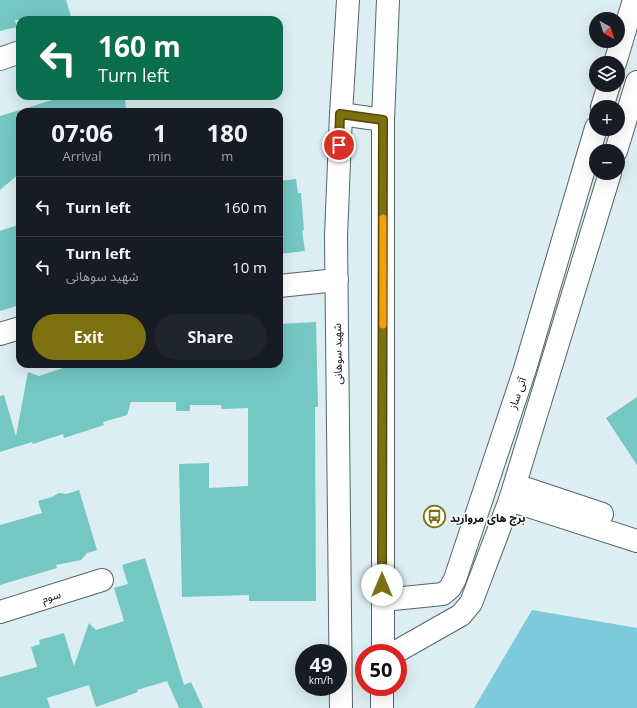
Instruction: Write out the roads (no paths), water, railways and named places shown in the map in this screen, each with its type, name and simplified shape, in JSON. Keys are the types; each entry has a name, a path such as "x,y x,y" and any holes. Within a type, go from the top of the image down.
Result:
{"street":[{"name":"شهید سوهانی","path":"341,708 336,236 340,114 348,0"},
{"path":"383,644 383,120 388,0"},
{"path":"617,56 634,0"},
{"path":"0,59 16,53"},
{"path":"618,144 637,82"},
{"path":"340,114 383,120"},
{"name":"آتی ساز","path":"382,600 443,594 450,588 457,572 525,370 594,136"},
{"path":"407,646 461,615 471,603 512,493 608,180"},
{"path":"283,286 337,280"},
{"path":"0,334 16,329"},
{"path":"525,370 548,377"},
{"path":"512,493 637,525"},
{"path":"512,493 637,541"},
{"name":"سوم","path":"0,612 102,580"},
{"path":"382,696 382,708"}],"place":[{"name":"برج های مروارید","path":"434,517"}]}
